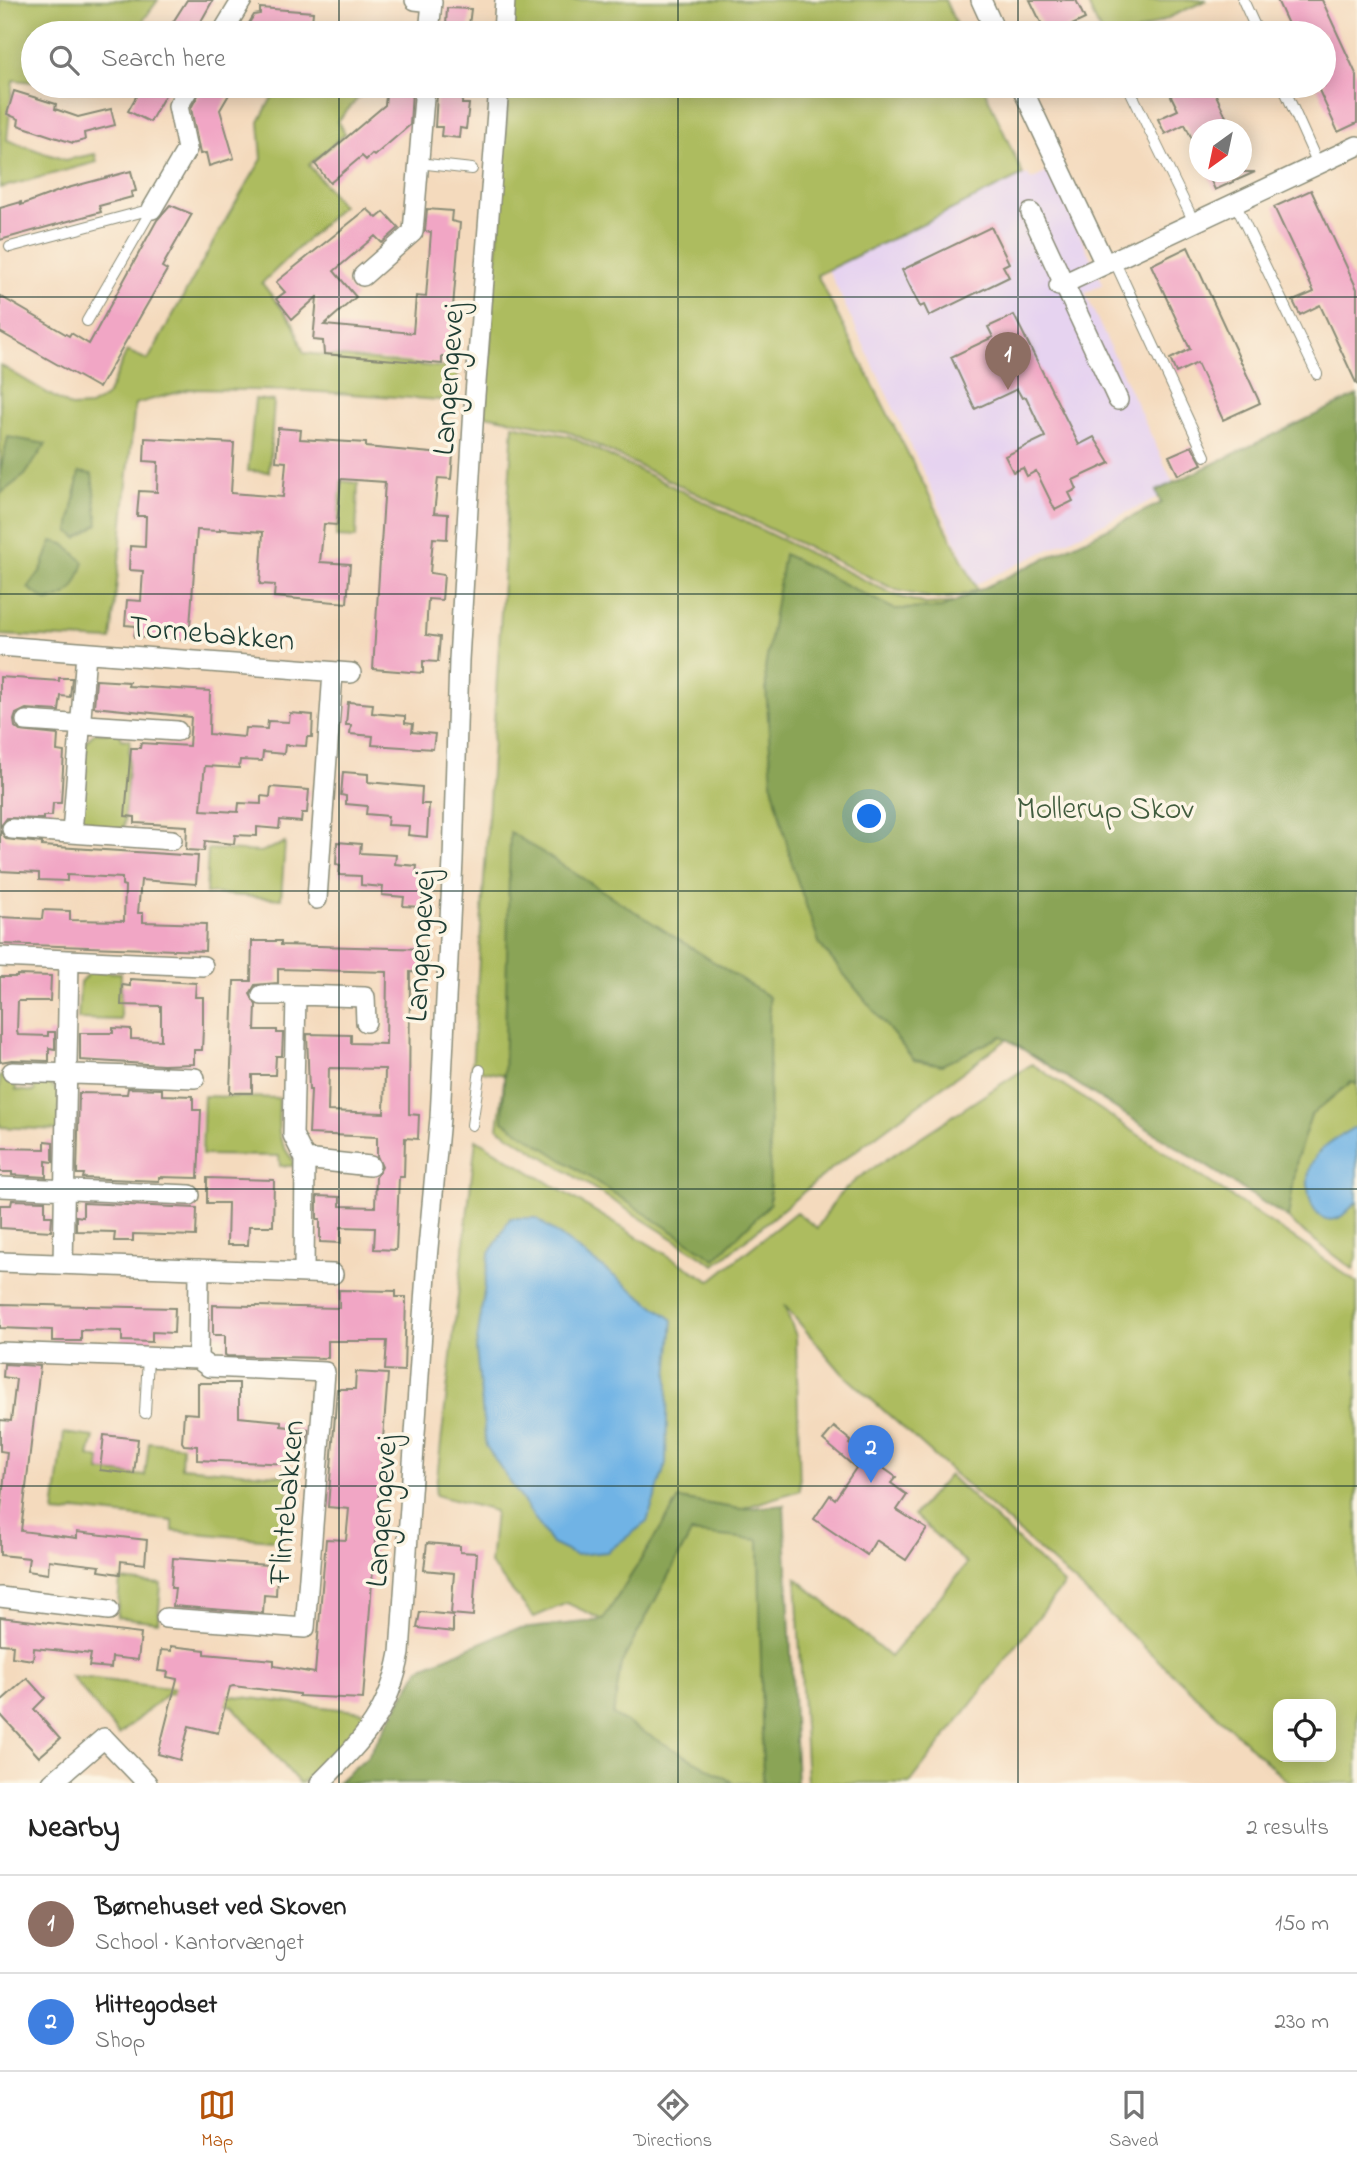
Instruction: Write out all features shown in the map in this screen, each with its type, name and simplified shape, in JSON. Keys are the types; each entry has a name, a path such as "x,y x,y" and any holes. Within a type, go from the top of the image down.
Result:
{"street":[{"path":"229,21 242,0"},
{"path":"415,0 432,2 430,21"},
{"path":"504,21 505,0"},
{"path":"981,0 991,21"},
{"path":"152,209 187,149 177,106 182,98"},
{"path":"363,276 413,232 424,98"},
{"name":"Langengevej","path":"320,1783 363,1739 379,1716 396,1677 400,1653 427,1258 440,1118 460,647 474,408 498,98"},
{"path":"1027,98 1109,262"},
{"path":"1062,284 1357,146"},
{"path":"1031,213 1118,400"},
{"name":"Tornebakken","path":"0,646 342,672 317,899"},
{"name":"Tornebakken","path":"72,833 86,653"},
{"path":"26,721 177,731"},
{"path":"12,829 172,840"},
{"path":"0,957 203,966"},
{"path":"63,1264 69,961"},
{"path":"262,995 365,997 366,1022"},
{"path":"296,995 293,1135 305,1159 304,1272"},
{"path":"12,1072 195,1078"},
{"path":"305,1159 370,1166"},
{"path":"0,1187 190,1195"},
{"path":"0,1262 333,1274"},
{"path":"198,1359 199,1269"},
{"name":"Flintebakken","path":"0,1352 198,1359 209,1367 325,1372 304,1628 166,1618"},
{"path":"0,1597 109,1610"},
{"path":"52,1783 104,1738 147,1783"}],"lane":[{"path":"1243,0 1253,21"},
{"path":"1134,98 1194,222"},
{"path":"1288,98 1318,164"},
{"path":"418,163 472,169"},
{"path":"1235,203 1317,374"},
{"path":"10,247 152,209"},
{"path":"87,321 152,209"},
{"path":"1109,262 1205,456"},
{"path":"472,1125 480,1070"},
{"path":"145,1413 148,1357"}],"shaded area":[{"path":"1050,171 1103,284 1085,293 1176,489 976,584 827,267 1028,174 1031,180"}],"green space":[{"path":"0,0 158,0 143,21 21,21 21,81 13,80 7,140 65,160 95,154 97,162 0,188"},
{"path":"515,0 945,0 955,21 514,21"},
{"path":"1086,0 1207,0 1161,21 1096,21"},
{"path":"272,98 358,98 338,121 345,134 309,165 342,206 262,283 293,323 304,353 458,369 455,401 305,391 190,389 135,404 111,640 0,635 0,365 71,407 90,406 107,396 127,351 148,360 262,159 259,122"},
{"path":"508,98 988,98 1023,175 817,275 977,589 947,598 927,597 896,590 567,431 485,415"},
{"name":"Mollerup Skov","path":"1357,395 1357,1084 1351,1082 1311,1115 1297,1158 1288,1218 1002,1036 942,1065 914,1060 820,945 793,868 772,784 765,669 784,554 894,609 942,608 1161,503 1156,491"},
{"path":"255,399 274,401 269,472 248,471"},
{"path":"513,425 569,436 897,596 926,604 962,602 1048,1009 835,1166 715,1265 498,1128 505,1075 472,1069"},
{"path":"8,437 46,444 25,475 0,494 0,471"},
{"path":"79,472 92,474 98,524 77,538 69,531"},
{"path":"341,481 358,483 356,538 336,537"},
{"path":"52,541 64,544 84,562 73,589 63,596 47,601 28,588 41,570"},
{"path":"96,732 121,733 121,739 130,740 124,829 92,829 81,818 86,741"},
{"path":"510,832 769,997 770,1204 715,1259 503,1121"},
{"path":"285,843 281,899 206,893 208,849 260,852"},
{"path":"91,971 121,973 121,1020 78,1019 80,983"},
{"path":"1032,1064 1357,1283 1357,1783 1289,1783 1078,1585 842,1373 784,1305 796,1336 800,1490 740,1509 679,1499 603,1620 567,1603 534,1617 490,1564 495,1511 435,1495 476,1139 710,1281 796,1212 817,1228 838,1196 858,1178"},
{"path":"0,1076 15,1077 16,1090 34,1092 35,1084 49,1084 60,1093 58,1130 0,1127"},
{"path":"1351,1082 1357,1084 1357,1257 1353,1269 1288,1218 1297,1158 1311,1115"},
{"path":"204,1096 279,1098 280,1138 293,1160 293,1166 280,1166 279,1156 202,1155"},
{"path":"64,1433 94,1437 89,1456 100,1459 99,1471 145,1476 149,1442 182,1446 181,1467 290,1476 283,1541 173,1531 173,1521 76,1510 67,1514 54,1513"},
{"path":"949,1475 1064,1584 910,1783 807,1783 796,1578 890,1657 967,1564 914,1515"},
{"path":"679,1499 740,1509 784,1505 797,1783 763,1783 759,1540 691,1533 621,1664 613,1715 734,1783 337,1783 368,1756 420,1668 511,1630 603,1620"},
{"path":"691,1533 759,1539 763,1783 734,1783 613,1716 621,1664"},
{"path":"120,1580 161,1584 158,1622 117,1617"},
{"path":"71,1676 372,1713 299,1783 233,1706 168,1693 119,1735"}],"water":[{"path":"1357,1128 1357,1201 1339,1218 1326,1219 1313,1208 1308,1187 1310,1167 1322,1149"},
{"path":"510,1218 536,1218 673,1320 668,1378 666,1463 647,1522 607,1552 575,1555 552,1544 486,1446 476,1349 489,1255"}],"building":[{"path":"187,0 213,0 201,21 174,21"},
{"path":"1030,0 1076,0 1085,19 1081,21 1040,21"},
{"path":"1277,0 1322,0 1332,21 1287,21"},
{"path":"260,8 313,12 312,21 250,21 254,15 260,14"},
{"path":"447,8 471,9 470,21 446,21"},
{"path":"1336,30 1357,76 1357,123 1338,132 1322,98 1336,98"},
{"path":"14,91 21,93 21,98 37,98 56,104 55,109 78,117 111,109 115,125 84,133 85,140 73,143 18,125 19,119 7,114"},
{"path":"135,98 163,98 150,122 128,111"},
{"path":"196,98 227,98 220,110 234,158 209,166 206,153 200,154 191,108"},
{"path":"386,98 412,98 410,125 374,156 372,154 366,160 362,156 330,183 315,164 385,105"},
{"path":"437,98 462,98 462,104 469,104 466,129 460,128 459,138 441,136 442,127 435,127"},
{"path":"1172,98 1217,98 1227,119 1189,119 1189,133 1185,124 1165,134 1158,119 1178,110"},
{"path":"131,171 136,191 131,192 132,197 99,206 101,212 0,240 0,208 21,202 21,205 64,189"},
{"path":"1211,182 1233,182 1215,190"},
{"path":"1311,190 1357,289 1357,385 1320,305 1300,315 1293,301 1314,292 1274,207"},
{"path":"170,205 192,214 162,267 167,270 99,388 0,332 0,296 69,336 71,333 89,344 157,220"},
{"path":"367,209 377,218 384,212 399,228 382,243 375,236 334,271 356,297 324,325 413,333 416,296 426,297 431,232 425,231 427,209 452,211 451,221 460,223 451,331 456,331 454,356 442,357 442,364 324,354 323,341 313,340 317,297 292,319 276,299 285,292 276,282"},
{"path":"991,227 1009,263 1003,266 1009,277 929,316 924,305 920,307 902,270"},
{"path":"1188,247 1260,403 1223,420 1197,363 1176,373 1170,359 1190,349 1151,265"},
{"path":"1014,315 1079,445 1094,437 1110,463 1073,480 1077,489 1069,493 1073,501 1055,510 1036,471 1027,476 1023,468 1013,472 1005,456 1045,437 1026,397 1022,398 1017,389 975,409 951,357 993,337 988,327"},
{"path":"278,428 301,430 300,439 366,443 366,447 453,455 451,479 438,478 434,513 448,514 447,539 433,538 430,573 444,575 442,600 428,599 426,635 440,637 438,662 423,661 423,673 373,669 385,482 341,479 337,525 324,524 320,562 350,564 347,603 274,597 275,585 260,584 263,532 197,530 189,640 134,637 136,626 125,625 127,600 141,601 143,571 129,570 130,546 145,547 146,516 137,516 139,491 157,492 158,462 144,461 145,438 234,443 231,493 283,497 286,462 276,461"},
{"path":"1192,446 1202,464 1178,475 1169,456"},
{"path":"0,677 59,681 59,678 72,678 70,697 61,696 59,711 26,709 16,714 14,720 15,727 20,731 58,735 57,751 64,752 61,803 53,803 52,816 43,816 43,819 7,818 0,827"},
{"path":"96,680 129,682 128,686 210,691 209,734 244,737 245,728 267,729 268,721 289,722 290,713 313,715 312,737 307,737 306,746 285,745 284,754 263,752 262,761 240,760 239,768 205,766 201,810 238,812 239,803 261,804 261,796 270,797 271,787 309,790 307,813 302,813 301,822 280,820 279,829 257,827 257,836 235,835 234,844 205,841 204,851 186,850 187,826 135,823 135,817 125,816 131,748 140,748 141,743 189,746 191,717 94,707"},
{"path":"348,702 373,704 372,713 405,716 405,723 413,724 412,732 435,734 433,749 372,745 373,736 350,734 351,725 346,725"},
{"path":"343,772 368,774 368,782 422,787 421,804 429,804 427,837 408,835 409,826 387,825 388,816 366,814 367,806 346,804 346,796 341,795"},
{"path":"0,830 6,839 42,843 42,846 198,856 196,884 141,880 138,913 143,913 143,922 206,924 205,951 0,944 0,917 42,919 43,910 70,911 70,920 124,921 125,886 122,885 122,878 67,875 67,881 39,880 39,873 0,871"},
{"path":"337,842 361,844 360,853 396,855 395,864 417,866 416,874 424,875 422,907 403,906 404,897 382,895 383,887 361,885 361,876 339,875 340,865 336,864"},
{"path":"252,941 281,941 281,945 429,949 429,973 410,972 409,1114 419,1115 418,1139 405,1138 404,1177 399,1177 396,1250 374,1249 375,1228 341,1227 341,1243 320,1242 317,1196 340,1197 340,1206 375,1207 376,1177 382,1167 377,1156 377,1137 309,1134 311,1090 307,1034 351,1035 351,1043 386,1044 387,972 278,969 278,983 255,985 250,994 256,1005 255,1030 277,1030 277,1033 283,1033 282,1056 276,1056 275,1075 252,1075 252,1093 230,1093 234,981 251,981","holes":["329,1068 385,1069 384,1113 328,1111"]},
{"path":"51,976 50,1001 18,1001 17,1031 18,1035 48,1036 48,1032 55,1032 55,1049 49,1048 49,1061 0,1062 0,977"},
{"path":"130,979 196,983 195,997 203,997 203,1028 202,1050 194,1050 194,1064 80,1060 80,1033 113,1033 113,1028 131,1029 131,1039 161,1040 161,1006 121,1005 122,985 130,986"},
{"path":"128,1088 162,1089 162,1095 193,1096 193,1110 201,1110 198,1178 159,1177 159,1181 83,1178 84,1174 77,1174 79,1093 127,1094"},
{"path":"45,1141 53,1142 53,1162 46,1161 46,1177 0,1172 0,1148 45,1149"},
{"path":"207,1178 274,1180 273,1226 249,1226 248,1245 227,1245 228,1203 207,1203"},
{"path":"12,1200 45,1201 45,1216 52,1216 51,1231 0,1228 0,1205 11,1205"},
{"path":"83,1203 197,1208 196,1236 133,1234 133,1241 114,1241 115,1232 76,1231 76,1216 83,1217"},
{"path":"339,1290 396,1291 396,1297 406,1297 404,1371 385,1370 387,1341 328,1341 328,1358 227,1356 225,1335 213,1335 213,1305 339,1308"},
{"path":"0,1304 175,1308 174,1333 152,1332 152,1342 122,1341 122,1331 81,1330 81,1341 52,1341 52,1330 0,1328"},
{"path":"4,1364 40,1366 21,1531 77,1538 77,1532 147,1540 145,1564 121,1561 120,1574 99,1571 100,1566 49,1560 48,1574 27,1571 29,1558 0,1555 0,1517 7,1452 0,1451 0,1420 11,1421 16,1379 3,1377"},
{"path":"356,1372 388,1374 363,1699 299,1696 233,1686 230,1687 218,1733 189,1726 180,1760 158,1754 177,1679 167,1677 168,1672 158,1671 161,1650 171,1651 171,1646 205,1650 205,1654 274,1660 274,1666 315,1673 326,1539 346,1540 349,1509 328,1507 337,1389 355,1389"},
{"path":"198,1383 239,1383 239,1417 281,1421 281,1426 308,1429 307,1448 290,1447 290,1464 197,1460 197,1446 184,1445 182,1442 184,1413 198,1414"},
{"path":"834,1427 851,1441 849,1444 896,1477 891,1483 907,1495 897,1510 927,1529 906,1560 876,1540 867,1555 814,1519 830,1495 835,1499 856,1468 823,1440"},
{"path":"104,1435 138,1439 134,1474 100,1470"},
{"path":"427,1543 460,1546 460,1552 477,1553 473,1616 451,1614 454,1573 424,1570"},
{"path":"173,1558 268,1565 268,1572 277,1573 276,1596 264,1595 263,1613 173,1606"},
{"path":"420,1612 453,1615 453,1632 417,1628"},
{"path":"0,1617 141,1634 138,1660 112,1657 111,1668 89,1666 91,1654 34,1648 33,1660 12,1657 13,1645 0,1644"},
{"path":"27,1678 45,1698 34,1709 60,1739 39,1757 0,1714 0,1702"}],"place":[{"name":"Børnehuset ved Skoven","path":"1008,390"},
{"name":"Hittegodset","path":"871,1483"}]}
